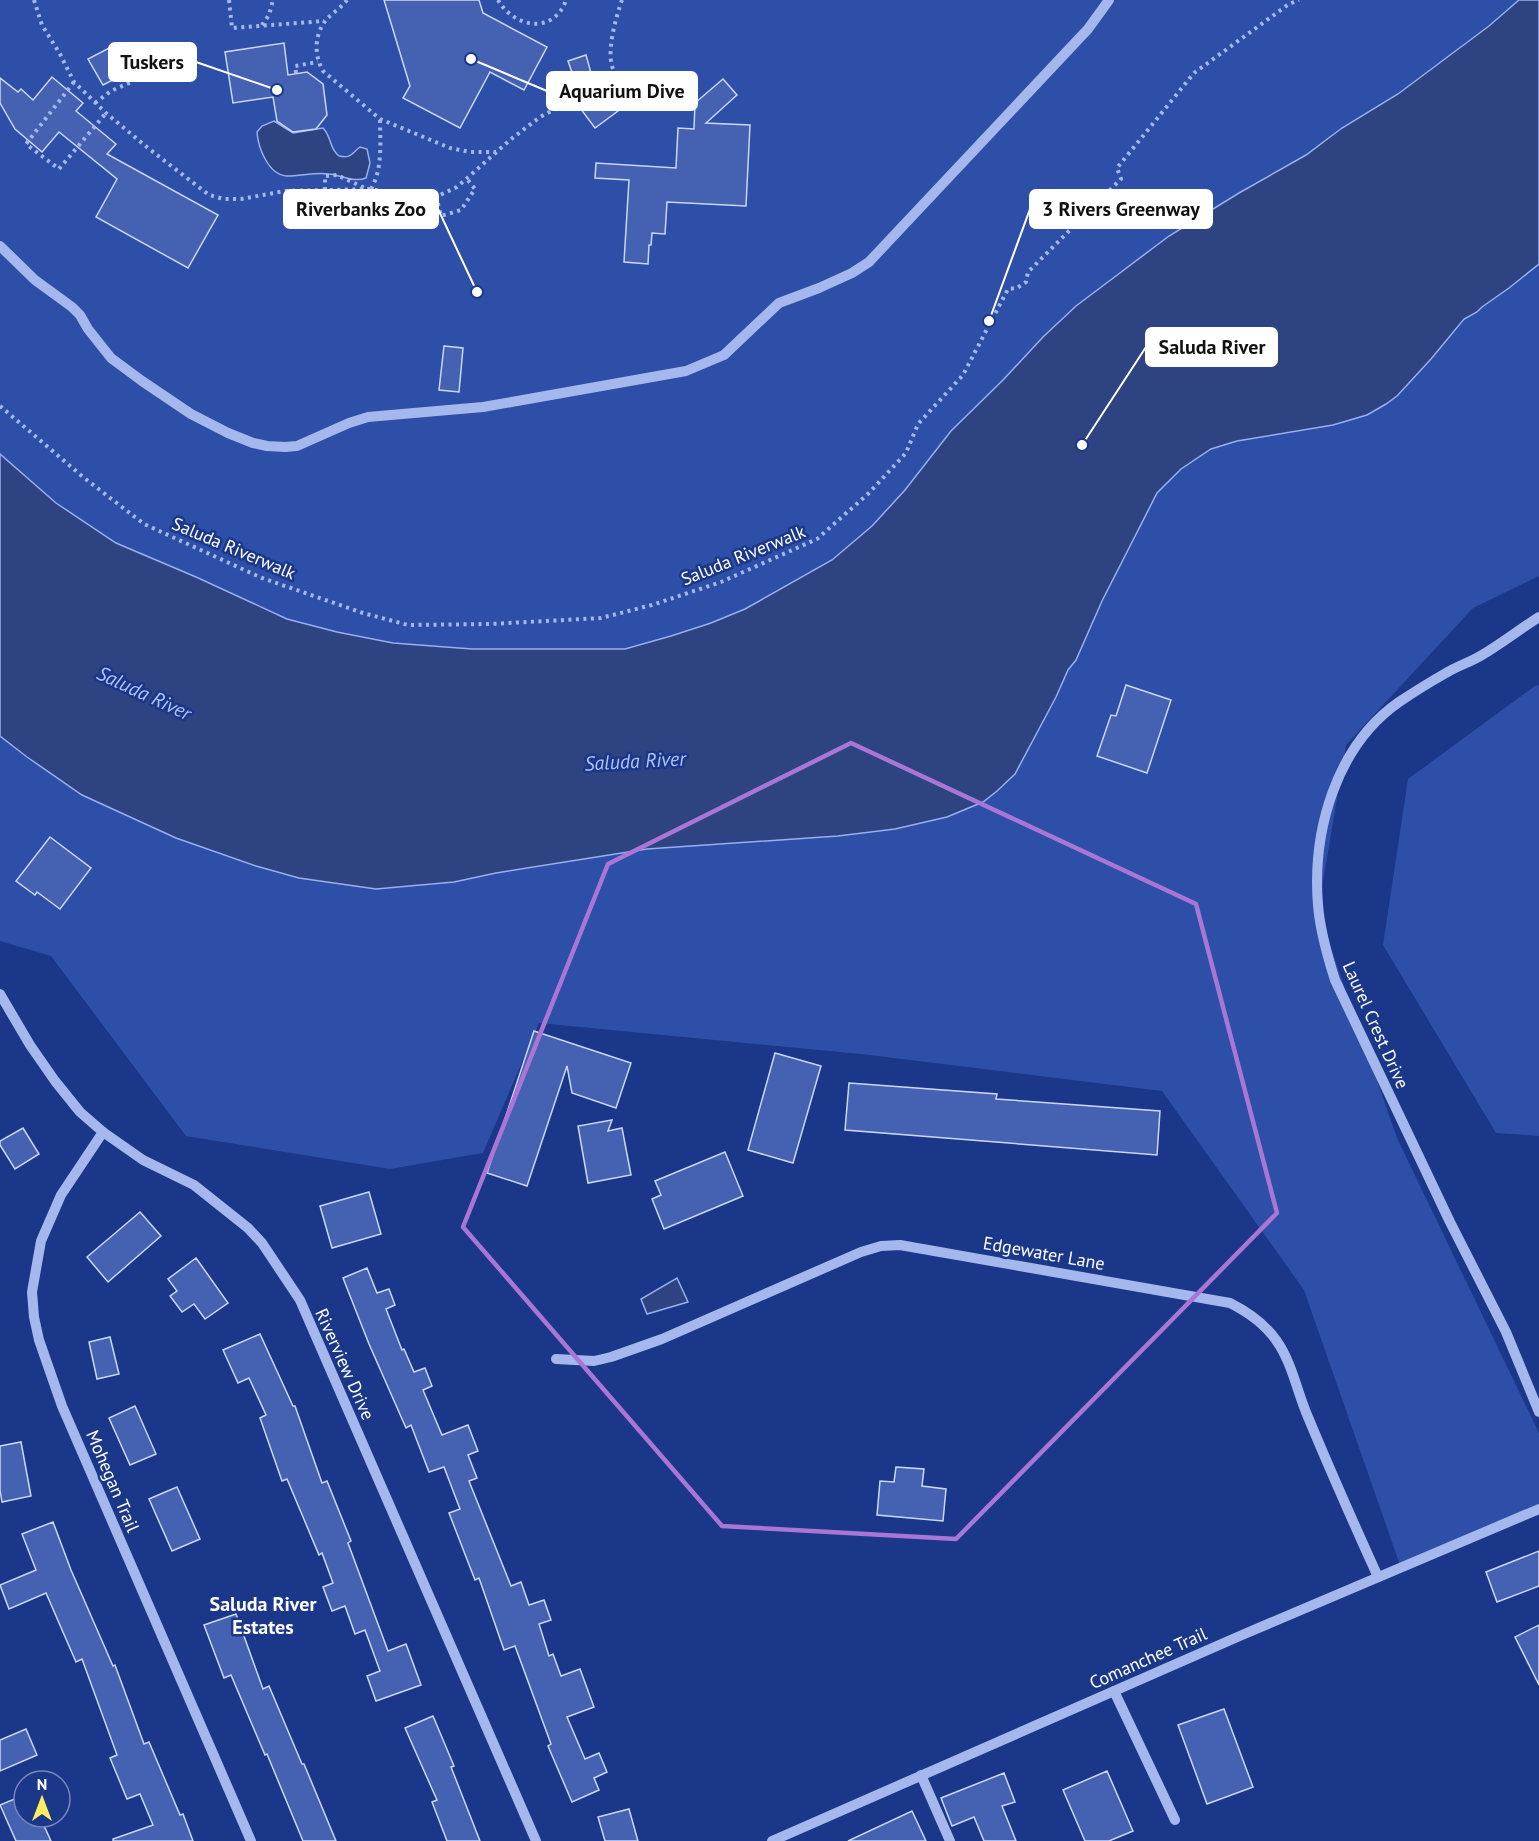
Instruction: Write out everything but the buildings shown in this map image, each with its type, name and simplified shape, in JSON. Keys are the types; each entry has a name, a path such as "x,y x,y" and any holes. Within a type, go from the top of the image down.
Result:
{"street":[{"path":"0,246 35,280 80,315 111,358 190,414 228,433 267,446 297,446 368,417 483,407 686,371 724,355 779,303 835,281 868,262 1088,29 1109,0"},
{"name":"Laurel Crest Drive","path":"1539,617 1480,656 1447,672 1398,703 1365,735 1348,758 1326,814 1319,851 1317,888 1324,944 1335,980 1450,1222 1506,1332 1539,1412"},
{"name":"Riverview Drive","path":"0,994 30,1045 80,1112 103,1132 143,1160 194,1185 248,1228 262,1243 287,1279 300,1300 536,1841"},
{"name":"Mohegan Trail","path":"103,1132 61,1195 41,1241 32,1292 34,1317 39,1340 62,1406 251,1841"},
{"name":"Edgewater Lane","path":"556,1359 594,1361 611,1357 662,1339 861,1252 881,1246 900,1245 1230,1303 1247,1311 1262,1323 1285,1356 1307,1415 1378,1577"},
{"name":"Comanchee Trail","path":"772,1841 1114,1691 1539,1509"},
{"path":"1114,1691 1176,1820"},
{"path":"921,1775 950,1841"}],"path":[{"path":"34,0 42,25 74,82 106,113 209,195 216,198 233,200 285,191 325,190 369,190 411,197 436,196 458,186 540,117 603,88 617,78"},
{"path":"230,0 232,28 325,21"},
{"path":"262,26 269,15 273,0"},
{"path":"347,0 325,21 317,40 318,62 323,71 380,119 450,148 470,152 496,152"},
{"path":"498,0 512,17 531,24 539,24 556,17 566,0"},
{"path":"622,0 610,51 612,68 630,95"},
{"name":"Saluda Riverwalk","path":"0,406 83,477 144,524 262,578 363,613 408,625 490,624 601,618 652,605 721,582 817,539 869,493 906,453 918,424 963,375 1008,289 1017,288 1026,282 1028,272 1121,179 1117,168 1194,73 1289,4 1299,0"},
{"path":"296,74 295,66 318,62"},
{"path":"95,102 130,82 136,75"},
{"path":"74,82 26,144 59,168 106,113"},
{"path":"369,190 378,178 380,119"},
{"path":"325,190 325,176 337,176 369,190"},
{"path":"436,196 441,216 461,210 475,189 467,179"}],"highlighted area":[{"path":"851,743 1196,904 1277,1213 956,1539 722,1526 463,1227 608,864"}],"shaded area":[{"path":"0,0 1519,0 1489,26 1398,94 1342,128 1306,155 1118,273 1076,306 951,431 905,490 872,526 832,560 745,609 711,623 625,649 472,649 393,643 287,619 116,543 56,503 0,454"},
{"path":"1539,264 1539,576 1473,608 1346,745 1318,911 1397,1138 1539,1433 1539,1513 1400,1565 1304,1290 1162,1091 861,1054 539,1023 483,1153 390,1169 186,1136 51,956 0,941 0,736 122,814 176,838 256,866 299,878 376,889 454,882 647,849 838,836 1015,774 1056,698 1068,670 1076,660 1102,601 1157,493 1181,469 1211,449 1237,441 1333,425 1367,415 1431,359 1464,319 1477,312"},
{"path":"1539,685 1539,1136 1496,1133 1383,945 1408,779"}],"water":[{"name":"Saluda River","path":"1519,0 1539,0 1539,264 1477,312 1464,319 1397,396 1367,415 1333,425 1237,441 1211,449 1181,469 1157,493 1102,601 1076,660 1068,670 1015,774 983,802 947,817 895,829 838,836 647,849 454,882 376,889 299,878 256,866 176,838 82,795 0,736 0,454 56,503 116,543 287,619 393,643 472,649 625,649 671,636 745,609 832,560 872,526 905,490 951,431 1076,306 1169,236 1306,155 1342,128 1398,94 1489,26"},
{"path":"274,121 293,133 323,128 339,156 349,156 360,147 367,149 370,163 366,178 352,179 324,174 287,176 274,171 265,159 257,132 262,126"},
{"path":"677,1278 688,1302 647,1314 641,1299"}],"place":[{"name":"Aquarium Dive","path":"471,59"},
{"name":"Tuskers","path":"277,90"},
{"name":"Riverbanks Zoo","path":"477,292"},
{"name":"3 Rivers Greenway","path":"989,321"},
{"name":"Saluda River","path":"1082,445"}],"district":[{"name":"Saluda River Estates","path":"263,1616"}]}
